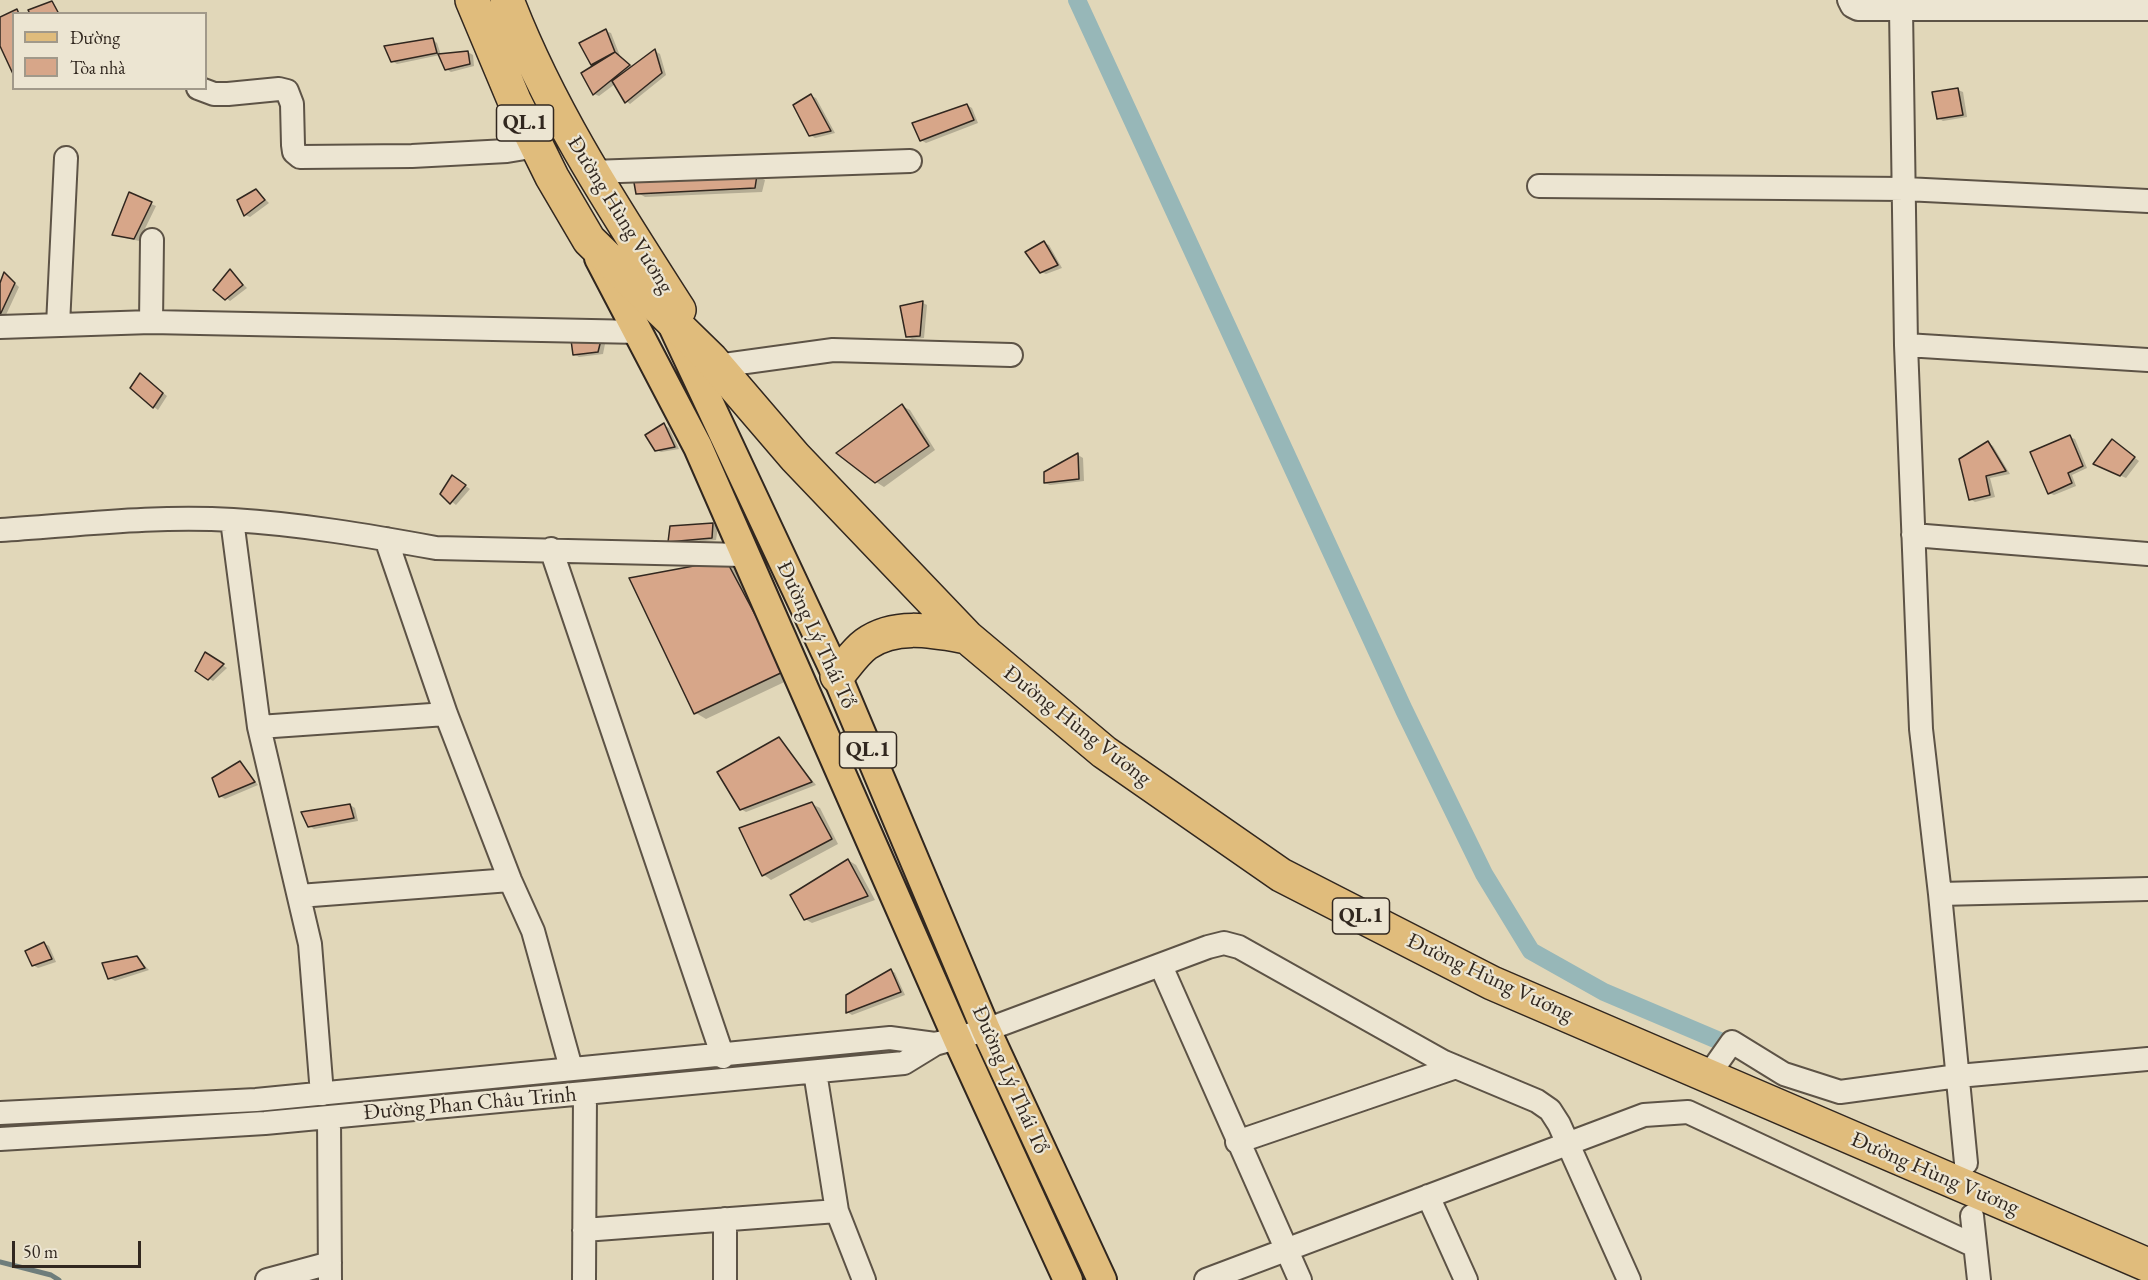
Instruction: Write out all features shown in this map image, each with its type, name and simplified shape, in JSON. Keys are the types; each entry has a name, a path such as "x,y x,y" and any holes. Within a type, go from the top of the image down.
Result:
{"highway":[{"name":"Đường Hùng Vương","path":"472,0 514,100 590,240 714,363 795,457 967,637 1104,752 1281,875 1492,983 1715,1064 2148,1265"},
{"name":"Đường Hùng Vương","path":"507,0 544,89 591,172 714,363"},
{"path":"837,676 864,646 882,634 901,630 936,631 967,637"}],"main road":[{"name":"Đường Lý Thái Tổ","path":"624,224 837,676 986,1030 1102,1280"},
{"name":"Đường Lý Thái Tổ","path":"590,240 698,447 743,555 788,652 946,1042 1068,1280"},
{"path":"788,652 819,639"}],"street":[{"path":"1849,0 1852,6 1858,9 2148,9"},
{"path":"1901,9 1906,345 1921,729 1940,894 1966,1163"},
{"path":"203,90 214,94 279,89 287,91 292,104 294,152 300,157 411,156 507,151 537,146"},
{"path":"58,325 66,158"},
{"path":"591,172 910,161"},
{"path":"1539,186 1905,189 2148,201"},
{"path":"151,322 152,240"},
{"path":"0,327 151,322 640,332"},
{"path":"1906,345 2148,360"},
{"path":"714,363 833,350 1011,355"},
{"path":"0,530 144,520 232,520 386,538 436,548 743,555"},
{"path":"232,520 259,727 310,944 322,1094"},
{"path":"1913,535 2148,554"},
{"path":"386,538 446,714 510,880 533,931 571,1068"},
{"path":"551,549 723,1057"},
{"path":"259,727 446,714"},
{"path":"299,896 510,880"},
{"path":"1940,894 2148,889"},
{"name":"Đường Phan Châu Trinh","path":"0,1138 329,1117 904,1063 946,1042 986,1030 1224,943 1239,946 1456,1067 1537,1101 1550,1110 1560,1124 1629,1280"},
{"path":"1161,966 1300,1280"},
{"name":"Đường Phan Châu Trinh","path":"0,1113 151,1106 322,1094 571,1068 723,1057 890,1038 946,1042"},
{"path":"1715,1064 1731,1042 1736,1042 1745,1051 1784,1074 1840,1092 1958,1076 2148,1059"},
{"path":"1237,1142 1456,1067"},
{"path":"815,1072 837,1211 864,1280"},
{"path":"454,1080 457,1105"},
{"path":"584,1280 585,1093"},
{"path":"151,1106 153,1130"},
{"path":"1206,1280 1644,1115 1688,1112 1975,1246"},
{"path":"267,1280 330,1272 329,1117"},
{"path":"1428,1196 1466,1280"},
{"path":"584,1230 837,1211"},
{"path":"1972,1216 1979,1280"},
{"path":"724,1219 725,1280"}],"building":[{"path":"52,1 58,12 29,12 28,10"},
{"path":"17,9 18,12 12,12 12,72 0,46 0,17"},
{"path":"606,29 615,52 591,65 579,43"},
{"path":"433,38 437,53 391,62 384,46"},
{"path":"655,49 662,73 625,103 612,81"},
{"path":"468,51 470,64 445,70 438,54"},
{"path":"615,52 630,65 593,95 581,73"},
{"path":"1958,88 1963,115 1937,119 1932,92"},
{"path":"811,94 831,131 809,136 793,105"},
{"path":"967,104 974,120 920,141 912,123"},
{"path":"757,175 755,188 636,194 633,177"},
{"path":"256,189 265,200 244,216 237,200"},
{"path":"129,192 152,202 134,239 112,235"},
{"path":"1044,241 1058,265 1040,273 1025,252"},
{"path":"230,269 243,285 225,300 213,290"},
{"path":"4,272 15,283 0,315 0,283"},
{"path":"923,301 920,336 906,337 900,306"},
{"path":"571,340 601,340 598,352 573,355"},
{"path":"140,373 163,393 153,408 130,388"},
{"path":"902,404 929,446 875,483 836,453"},
{"path":"664,423 675,447 655,451 645,435"},
{"path":"2070,435 2083,466 2068,473 2072,483 2048,494 2030,452"},
{"path":"2112,439 2135,457 2120,476 2093,464"},
{"path":"1988,441 2006,471 1986,476 1990,495 1969,500 1959,459"},
{"path":"1078,453 1079,479 1044,483 1044,472"},
{"path":"452,475 466,485 450,504 440,494"},
{"path":"713,523 712,538 668,542 670,526"},
{"path":"726,560 785,671 694,714 629,578"},
{"path":"205,652 224,664 208,680 195,671"},
{"path":"779,737 812,782 740,810 717,772"},
{"path":"240,761 255,782 219,797 212,778"},
{"path":"812,802 832,839 762,876 739,828"},
{"path":"350,804 354,818 308,827 301,812"},
{"path":"848,859 868,896 804,920 790,895"},
{"path":"44,942 52,959 32,966 25,951"},
{"path":"137,956 145,968 108,979 102,963"},
{"path":"891,969 901,992 846,1013 846,995"}],"waterway":[{"path":"1077,0 1404,710 1484,874 1531,951 1604,992 1741,1050"},
{"path":"0,1262 51,1275 59,1280"}]}
